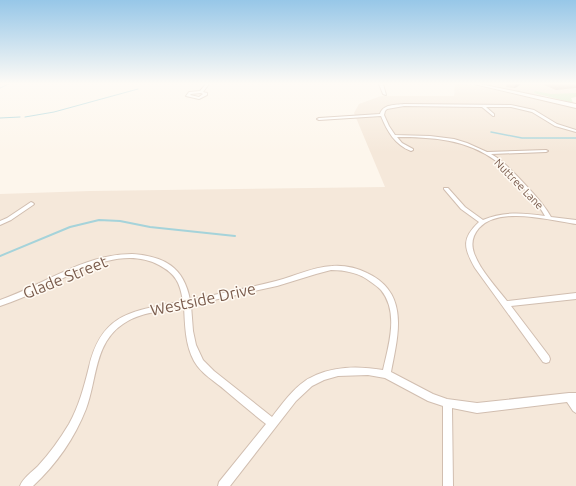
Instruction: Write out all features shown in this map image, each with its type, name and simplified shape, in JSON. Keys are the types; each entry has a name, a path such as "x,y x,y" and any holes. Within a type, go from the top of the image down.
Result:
{"street":[{"path":"392,107 386,108 383,111 382,116 393,136 401,145 411,150"},
{"path":"485,107 493,115"},
{"path":"508,107 524,109 539,114 556,125 576,131"},
{"path":"319,119 382,116"},
{"name":"Nuttree Lane","path":"393,136 422,136 445,139 464,143 488,153 501,163 530,193 544,208 549,218"},
{"path":"488,153 546,151"},
{"path":"446,189 463,208 483,222"},
{"path":"0,223 9,219 31,204"},
{"path":"546,360 477,266 471,254 470,238 474,229 483,222 492,218 510,215 576,222"},
{"name":"Glade Street","path":"0,302 32,291 92,263 108,258 150,258 163,262 175,270 182,280 186,293 190,339 197,358 208,372 272,423"},
{"name":"Westside Drive","path":"25,486 52,457 71,431 83,407 95,356 100,342 121,320 135,314 271,285 332,268 347,269 362,273 380,284 389,294 396,313 396,323 386,374"},
{"path":"505,304 576,296"},
{"path":"223,486 293,398 309,384 322,376 338,372 358,370 386,374 431,398 447,403 477,408 572,397 576,408"},
{"path":"447,403 448,486"}],"shaded area":[{"path":"358,107 570,107 576,108 576,486 0,486 0,194 90,191 385,187 354,113"}],"waterway":[{"path":"25,117 73,107"},
{"path":"0,118 20,117"},
{"path":"491,132 522,138 576,138"},
{"path":"0,256 70,227 99,220 120,221 150,227 235,236"}]}
